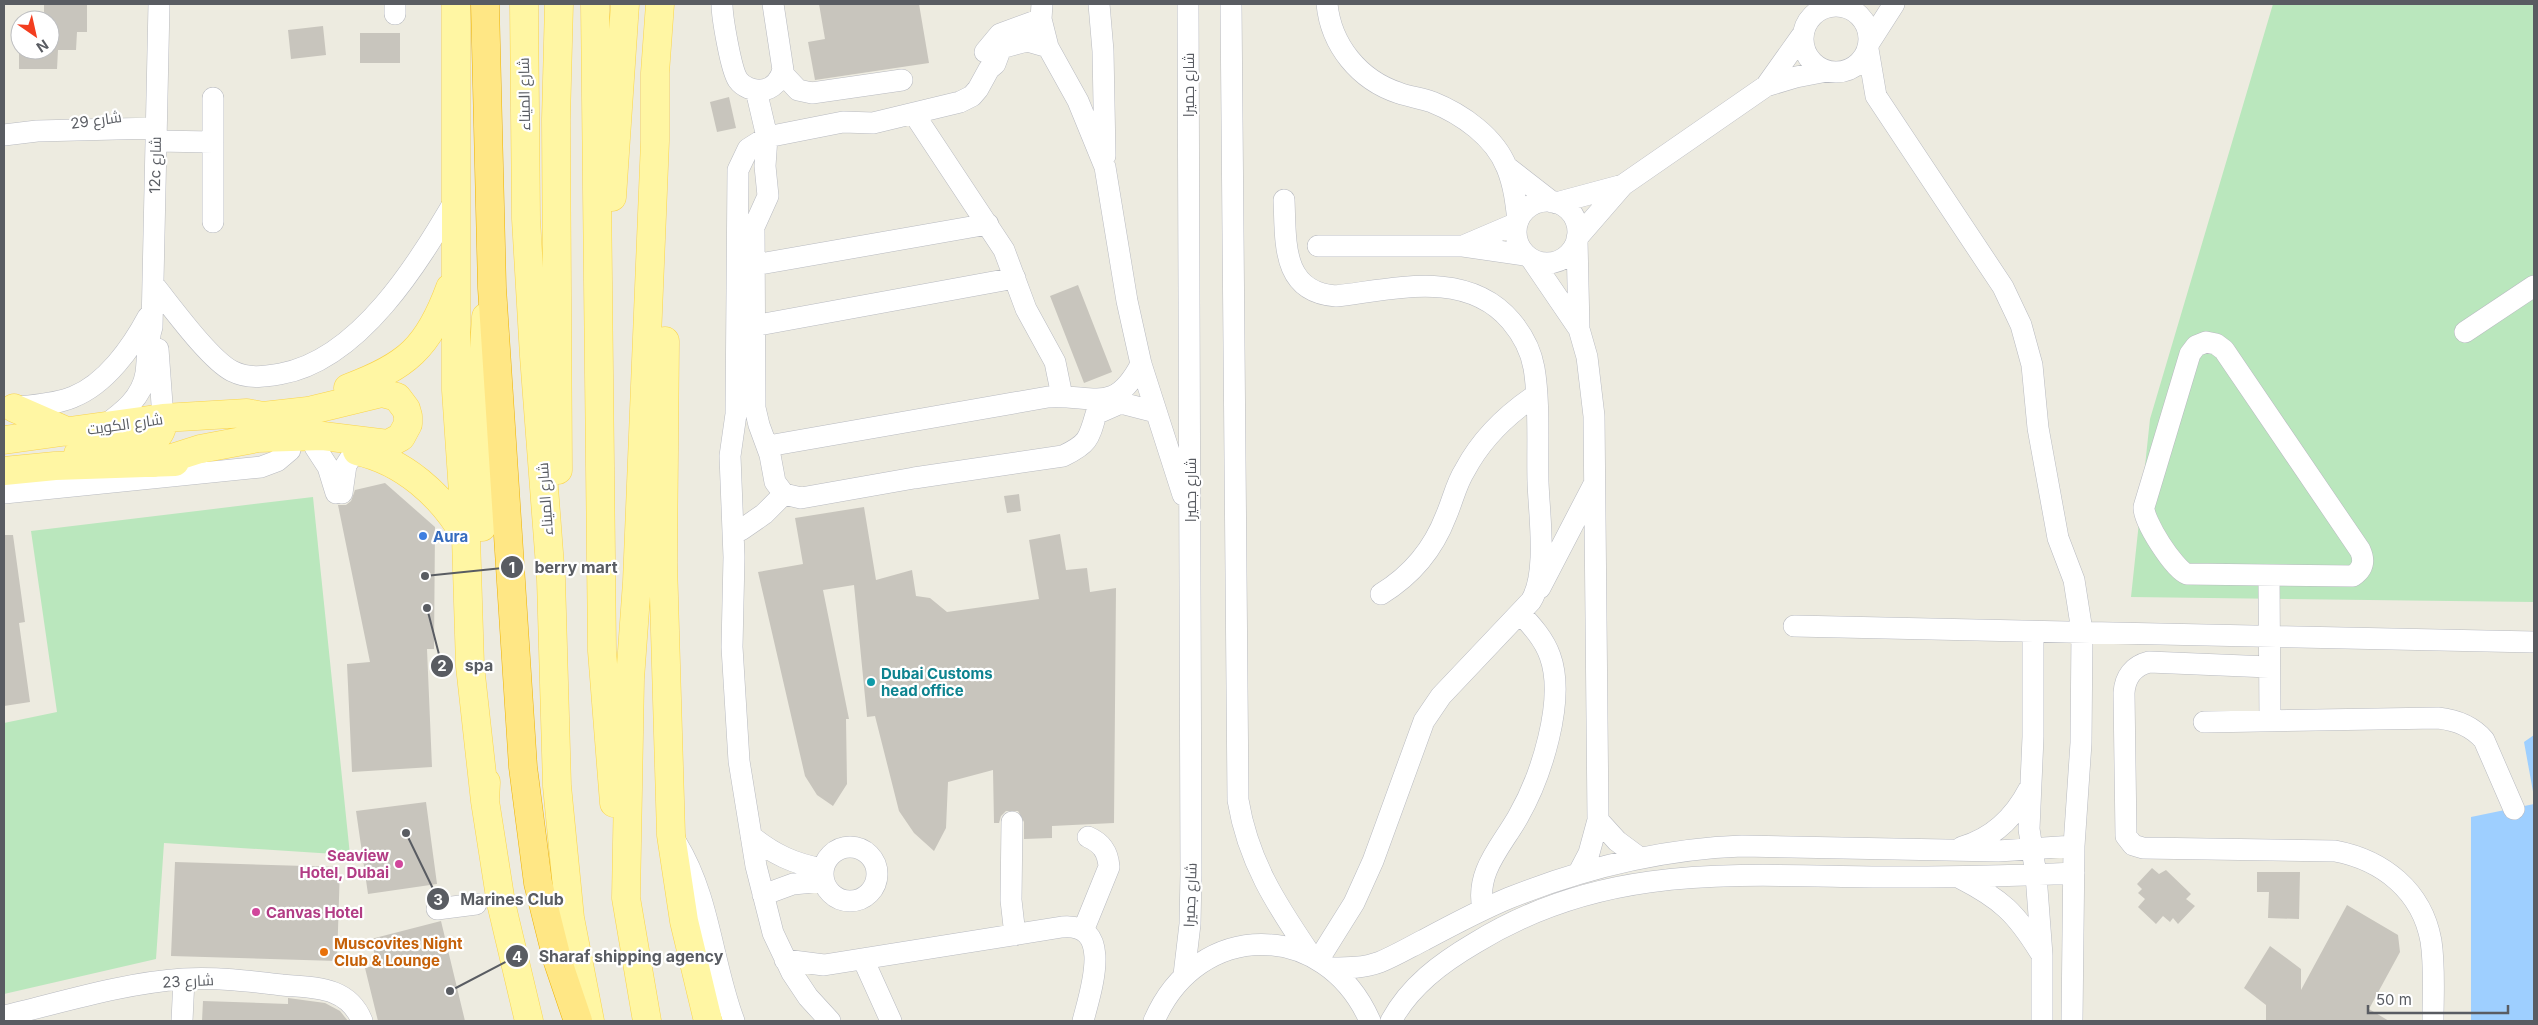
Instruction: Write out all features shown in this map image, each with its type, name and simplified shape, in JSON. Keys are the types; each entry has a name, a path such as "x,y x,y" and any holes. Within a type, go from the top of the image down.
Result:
{"highway":[{"path":"485,4 492,288 526,805 535,864 547,921 578,1021"}],"main road":[{"path":"456,4 456,390 466,537 470,666 485,801 501,903 529,1021"},
{"name":"شارع الميناء","path":"524,4 528,276 551,578 557,786 562,852 572,928 590,1021"},
{"path":"551,578 559,454 556,119 559,4"},
{"path":"595,4 607,120"},
{"path":"625,4 607,120 599,299 602,651 609,758 626,898 647,1021"},
{"path":"626,898 630,679 637,582 655,141 655,74 660,4"},
{"path":"655,141 665,190 669,239 663,478 671,835 684,921 708,1021"},
{"path":"247,414 349,388 398,365 412,354 430,333 442,310 457,271"},
{"path":"485,801 486,730 481,396 483,341 492,288"},
{"path":"156,464 200,449 258,438 323,436 388,444 401,437 408,424 406,409 397,397 382,393 308,411 262,416 247,414"},
{"path":"9,408 69,432"},
{"name":"شارع الكويت","path":"4,440 163,418 247,414"},
{"path":"55,466 81,452 95,448 150,442 159,434 163,418"},
{"path":"4,472 55,466 156,464 302,448 355,450 384,459 411,474 441,502 466,537"}],"street":[{"name":"12c شارع","path":"103,427 128,408 141,389 146,374 152,317 158,4"},
{"path":"722,4 735,74 743,85 770,83 782,95 794,100 807,99 819,93 902,80"},
{"path":"773,4 784,62 770,83 765,166 768,196 754,227 754,265 730,456 734,557 732,647 734,695 739,761 751,836 773,933 784,960 808,997 830,1021"},
{"path":"1099,4 1103,51 1105,167 1127,301 1141,364 1190,514"},
{"name":"شارع جميرا","path":"1184,975 1191,891 1188,4"},
{"path":"1231,4 1238,800 1247,843 1265,883 1320,960 1351,987 1370,1021"},
{"path":"1327,4 1329,20 1338,41 1350,60 1360,71 1385,88 1430,101 1461,117 1487,139 1507,167 1554,202 1563,206 1574,216 1578,231 1579,329 1591,385 1597,480 1598,820 1590,853 1578,874"},
{"path":"1801,4 1804,50 1808,57 1813,63 1876,96"},
{"path":"1318,246 1463,246 1529,257 1548,263 1555,262 1569,254 1577,239 1623,185 1766,86 1796,77 1855,66 1894,4"},
{"path":"1766,86 1815,13 1830,6 1847,5 1854,10 1865,21 1876,96 1992,270 2021,325 2032,365 2038,428 2058,538 2074,580 2082,631 2081,743 2074,846 2072,1021"},
{"path":"843,122 871,108 949,93 964,85 973,76 987,48 1000,34 1041,11 1048,48 1078,101 1105,167"},
{"path":"742,520 764,514 779,488 768,446 758,425 746,328 738,170 748,149 767,136 843,122 872,123 960,102 972,96 995,64 1001,48 1027,40 1048,48"},
{"path":"213,98 214,222"},
{"path":"914,114 1004,250 1026,309 1055,362 1062,396"},
{"name":"شارع 29","path":"4,135 37,131 156,127 213,142"},
{"path":"1507,167 1514,193 1517,240 1579,329"},
{"path":"1463,246 1517,222 1522,213 1535,203 1554,202 1623,185"},
{"path":"153,284 225,367 254,377 292,372 326,358 343,345 377,311 418,260 457,196"},
{"path":"1284,200 1288,256 1295,274 1308,288 1326,295 1336,296 1442,286 1456,288 1484,298 1507,316 1524,339 1534,366 1536,395 1540,553 1538,590"},
{"path":"754,265 988,224"},
{"path":"746,328 1015,278"},
{"path":"2465,332 2534,286"},
{"name":"12c شارع","path":"152,317 158,347 163,418"},
{"path":"9,408 61,401 93,386 122,356 152,317"},
{"path":"2211,343 2224,350 2360,550 2363,562 2361,568 2353,576 2269,576 2182,572 2144,517 2144,507 2190,354 2196,346 2211,343"},
{"path":"779,488 801,498 914,478 1063,456 1078,449 1089,439 1094,407 1119,393 1132,381 1141,364"},
{"path":"1381,594 1406,576 1435,542 1460,479 1483,441 1507,416 1536,395"},
{"path":"768,446 1062,396 1094,407 1121,403 1156,412"},
{"path":"734,557 742,520 743,448 736,414"},
{"path":"4,493 261,467 302,448 328,467 339,493 346,465 355,450"},
{"path":"1320,960 1364,882 1424,721 1441,696 1520,613 1538,590 1550,572 1597,480"},
{"path":"2269,576 2270,721"},
{"path":"1483,909 1481,889 1486,868 1520,815 1531,790 1547,740 1555,698 1554,671 1548,651 1538,633 1520,613"},
{"path":"1794,626 2534,642"},
{"path":"2032,632 2033,737 2030,787 2032,849 2036,874 2042,955 2042,1021"},
{"path":"2269,667 2149,662 2142,664 2130,673 2124,693 2126,836 2133,845 2143,848 2335,851 2358,856 2379,866 2392,875 2414,898 2427,926 2432,957 2433,1021"},
{"path":"2204,722 2438,718 2459,722 2478,733 2484,740 2514,808"},
{"path":"1952,850 1971,845 1990,836 2007,822 2020,806 2030,787"},
{"path":"1598,820 1617,841 1640,858"},
{"path":"1007,822 1016,935"},
{"path":"671,835 689,866 702,900 714,957 734,1021"},
{"path":"751,836 777,855 823,875 763,895"},
{"path":"1083,931 1109,867 1109,859 1102,846 1088,837"},
{"path":"1154,1021 1162,1004 1184,975 1206,959 1244,946 1280,946 1320,960 1356,968 1380,962 1483,909 1578,874 1640,858 1705,848 1742,846 1952,850 2032,849 2074,846"},
{"path":"1391,1021 1400,1004 1430,973 1459,952 1520,918 1586,894 1638,882 1690,876 1960,878 2074,873"},
{"path":"1960,878 1993,895 2028,932 2042,955"},
{"path":"437,909 476,904"},
{"path":"784,960 824,965 1069,927 1083,931 1093,942 1096,956 1083,1021"},
{"path":"863,959 891,1021"},
{"path":"182,1021 184,979"},
{"name":"شارع 23","path":"4,1016 136,986 184,979 230,979 329,990 350,1000 362,1021"}],"green space":[{"path":"2273,4 2534,4 2534,602 2131,597 2150,419"},
{"path":"313,497 350,855 164,843 156,959 4,994 4,723 57,712 31,531"}],"water":[{"path":"2534,735 2534,797 2524,742"},
{"path":"2534,804 2534,1021 2471,1021 2471,817"}],"building":[{"path":"44,4 87,4 87,32 77,32 76,50 60,50 60,10 44,10"},
{"path":"819,4 919,4 929,63 815,80 808,42 825,39"},
{"path":"323,26 326,55 291,59 288,30"},
{"path":"360,33 400,33 400,63 360,63"},
{"path":"19,60 57,60 57,69 19,69"},
{"path":"729,97 736,128 717,132 710,102"},
{"path":"1078,285 1112,372 1084,383 1050,296"},
{"path":"385,483 435,527 434,649 427,649 432,767 352,772 347,664 370,662 338,505 346,505 351,501 355,490"},
{"path":"1019,494 1021,511 1007,513 1004,496"},
{"path":"864,507 876,580 912,570 916,596 930,598 947,612 1039,599 1029,540 1060,534 1066,570 1087,568 1090,592 1116,588 1114,823 1052,826 1052,838 1024,839 1024,822 1018,811 1006,811 1001,816 999,823 994,823 993,770 948,782 946,828 934,851 914,833 899,811 875,716 867,717 854,585 823,590 849,719 846,719 847,784 833,806 817,795 805,776 758,572 803,564 795,518"},
{"path":"4,535 13,535 25,622 19,623 30,702 4,706"},
{"name":"Seaview Hotel, Dubai","path":"426,802 437,884 368,894 356,811"},
{"name":"Canvas Hotel","path":"175,862 340,867 337,961 171,956"},
{"path":"2152,868 2159,874 2166,870 2191,894 2186,899 2195,906 2178,924 2173,918 2170,922 2163,916 2156,924 2138,907 2145,899 2138,893 2142,889 2137,884"},
{"path":"2257,872 2300,872 2299,919 2268,918 2269,892 2257,892"},
{"path":"2347,905 2398,935 2400,952 2369,1009 2389,1021 2266,1021 2266,1005 2244,988 2270,946 2301,969 2301,990"},
{"path":"441,921 465,1021 378,1021 365,968 377,965 371,939"},
{"path":"288,998 325,1003 340,1011 348,1021 202,1021 203,1001 288,1004"}],"place":[{"name":"Aura","path":"423,536"},
{"name":"berry mart","path":"425,576"},
{"name":"spa","path":"427,608"},
{"name":"Dubai Customs head office","path":"871,682"},
{"name":"Marines Club","path":"406,833"},
{"name":"Seaview Hotel, Dubai","path":"399,864"},
{"name":"Canvas Hotel","path":"256,912"},
{"name":"Muscovites Night Club & Lounge","path":"324,952"},
{"name":"Sharaf shipping agency","path":"450,991"}]}
